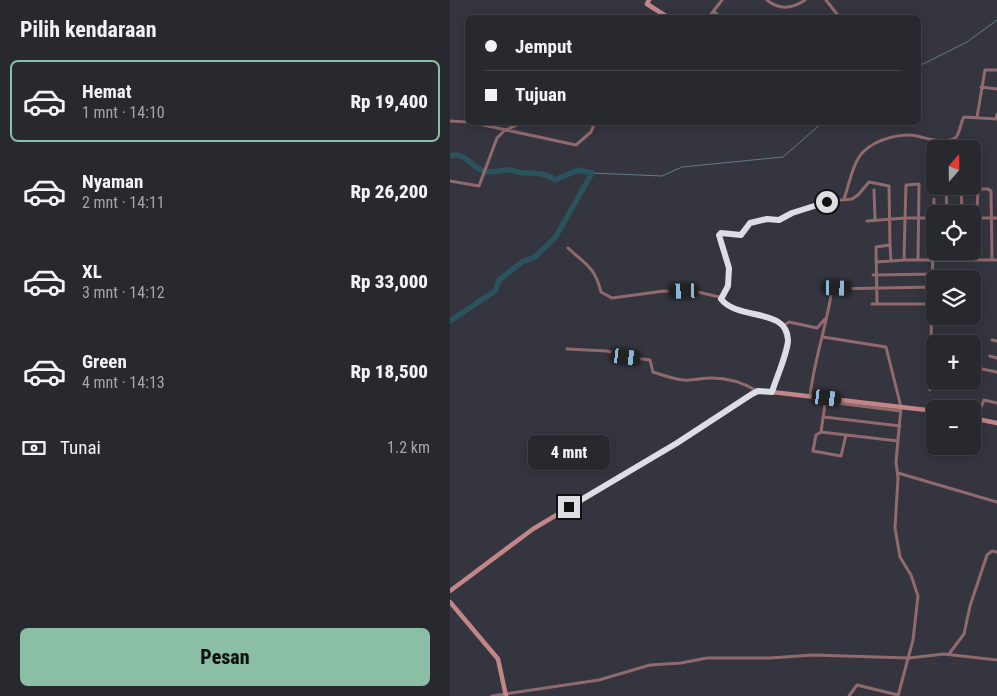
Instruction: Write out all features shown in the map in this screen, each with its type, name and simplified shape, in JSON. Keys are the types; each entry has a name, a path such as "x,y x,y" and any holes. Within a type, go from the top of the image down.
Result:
{"street":[{"path":"711,15 722,0"},
{"path":"767,0 782,8 797,5 805,0"},
{"path":"826,0 838,15"},
{"path":"646,1 665,15"},
{"path":"714,11 717,15"},
{"path":"978,117 985,70 997,70"},
{"path":"981,87 997,89"},
{"path":"844,199 863,152 896,136 910,134 929,139 955,138 963,118 997,119 997,114"},
{"path":"450,121 465,122"},
{"path":"480,125 578,145 591,132 594,125"},
{"path":"450,181 477,186 481,182 496,140 504,131 518,125"},
{"path":"721,299 728,286 729,268 719,239 721,233 741,235 750,223 767,219 779,220 792,213 844,199 848,200 858,195 869,182 889,186 891,261"},
{"path":"904,260 905,188 906,185 911,183 920,186 918,260"},
{"path":"981,189 991,191 995,260 981,259"},
{"path":"874,190 875,220"},
{"path":"934,198 934,205"},
{"path":"867,221 926,218"},
{"path":"981,218 997,218"},
{"path":"877,304 876,247 890,245"},
{"path":"568,248 590,266 598,277 601,292 612,298 684,291 710,294 721,299 732,309 772,318 784,326 788,341 772,392"},
{"path":"876,262 926,260"},
{"path":"933,260 933,270"},
{"path":"875,275 926,274"},
{"path":"810,396 834,288 926,287"},
{"path":"872,304 926,304"},
{"path":"784,326 789,322 817,328 826,319"},
{"path":"823,337 886,348 901,409 896,466 898,473 895,511 898,551 913,578 918,596 909,658 898,695 857,685 850,696"},
{"path":"992,340 997,341"},
{"path":"568,349 617,352 626,357 650,360 654,372 673,378 692,381 712,378 726,379 758,391 810,396 901,409"},
{"path":"990,356 997,358"},
{"path":"981,369 997,372"},
{"path":"450,591 533,528 669,448 758,391"},
{"path":"981,407 984,400 997,404"},
{"path":"821,432 825,404 828,402 926,410"},
{"path":"824,417 900,426"},
{"path":"981,419 997,422"},
{"path":"846,435 842,455 839,457 813,450 816,435 821,432 898,441"},
{"path":"898,473 997,502"},
{"path":"948,654 964,634 970,606 987,555 992,551 997,552"},
{"path":"450,602 498,660 506,694"},
{"path":"492,696 599,680 650,666 681,663 698,659 770,658 812,655 909,658 948,654 997,660"}],"waterway":[{"path":"921,65 967,42 997,20"},
{"path":"592,173 662,176 682,167 783,157 820,125"},
{"path":"450,156 460,156 484,171 510,170 539,174 555,180 578,170 592,173 555,238 535,257 522,262 499,280 495,291 450,321"}],"route":[{"path":"569,507 677,443 752,394 758,391 772,392 788,341 784,326 775,319 766,316 732,309 721,299 728,286 729,268 719,235 726,233 738,236 743,233 747,224 767,219 783,219 792,213 827,202"}]}
